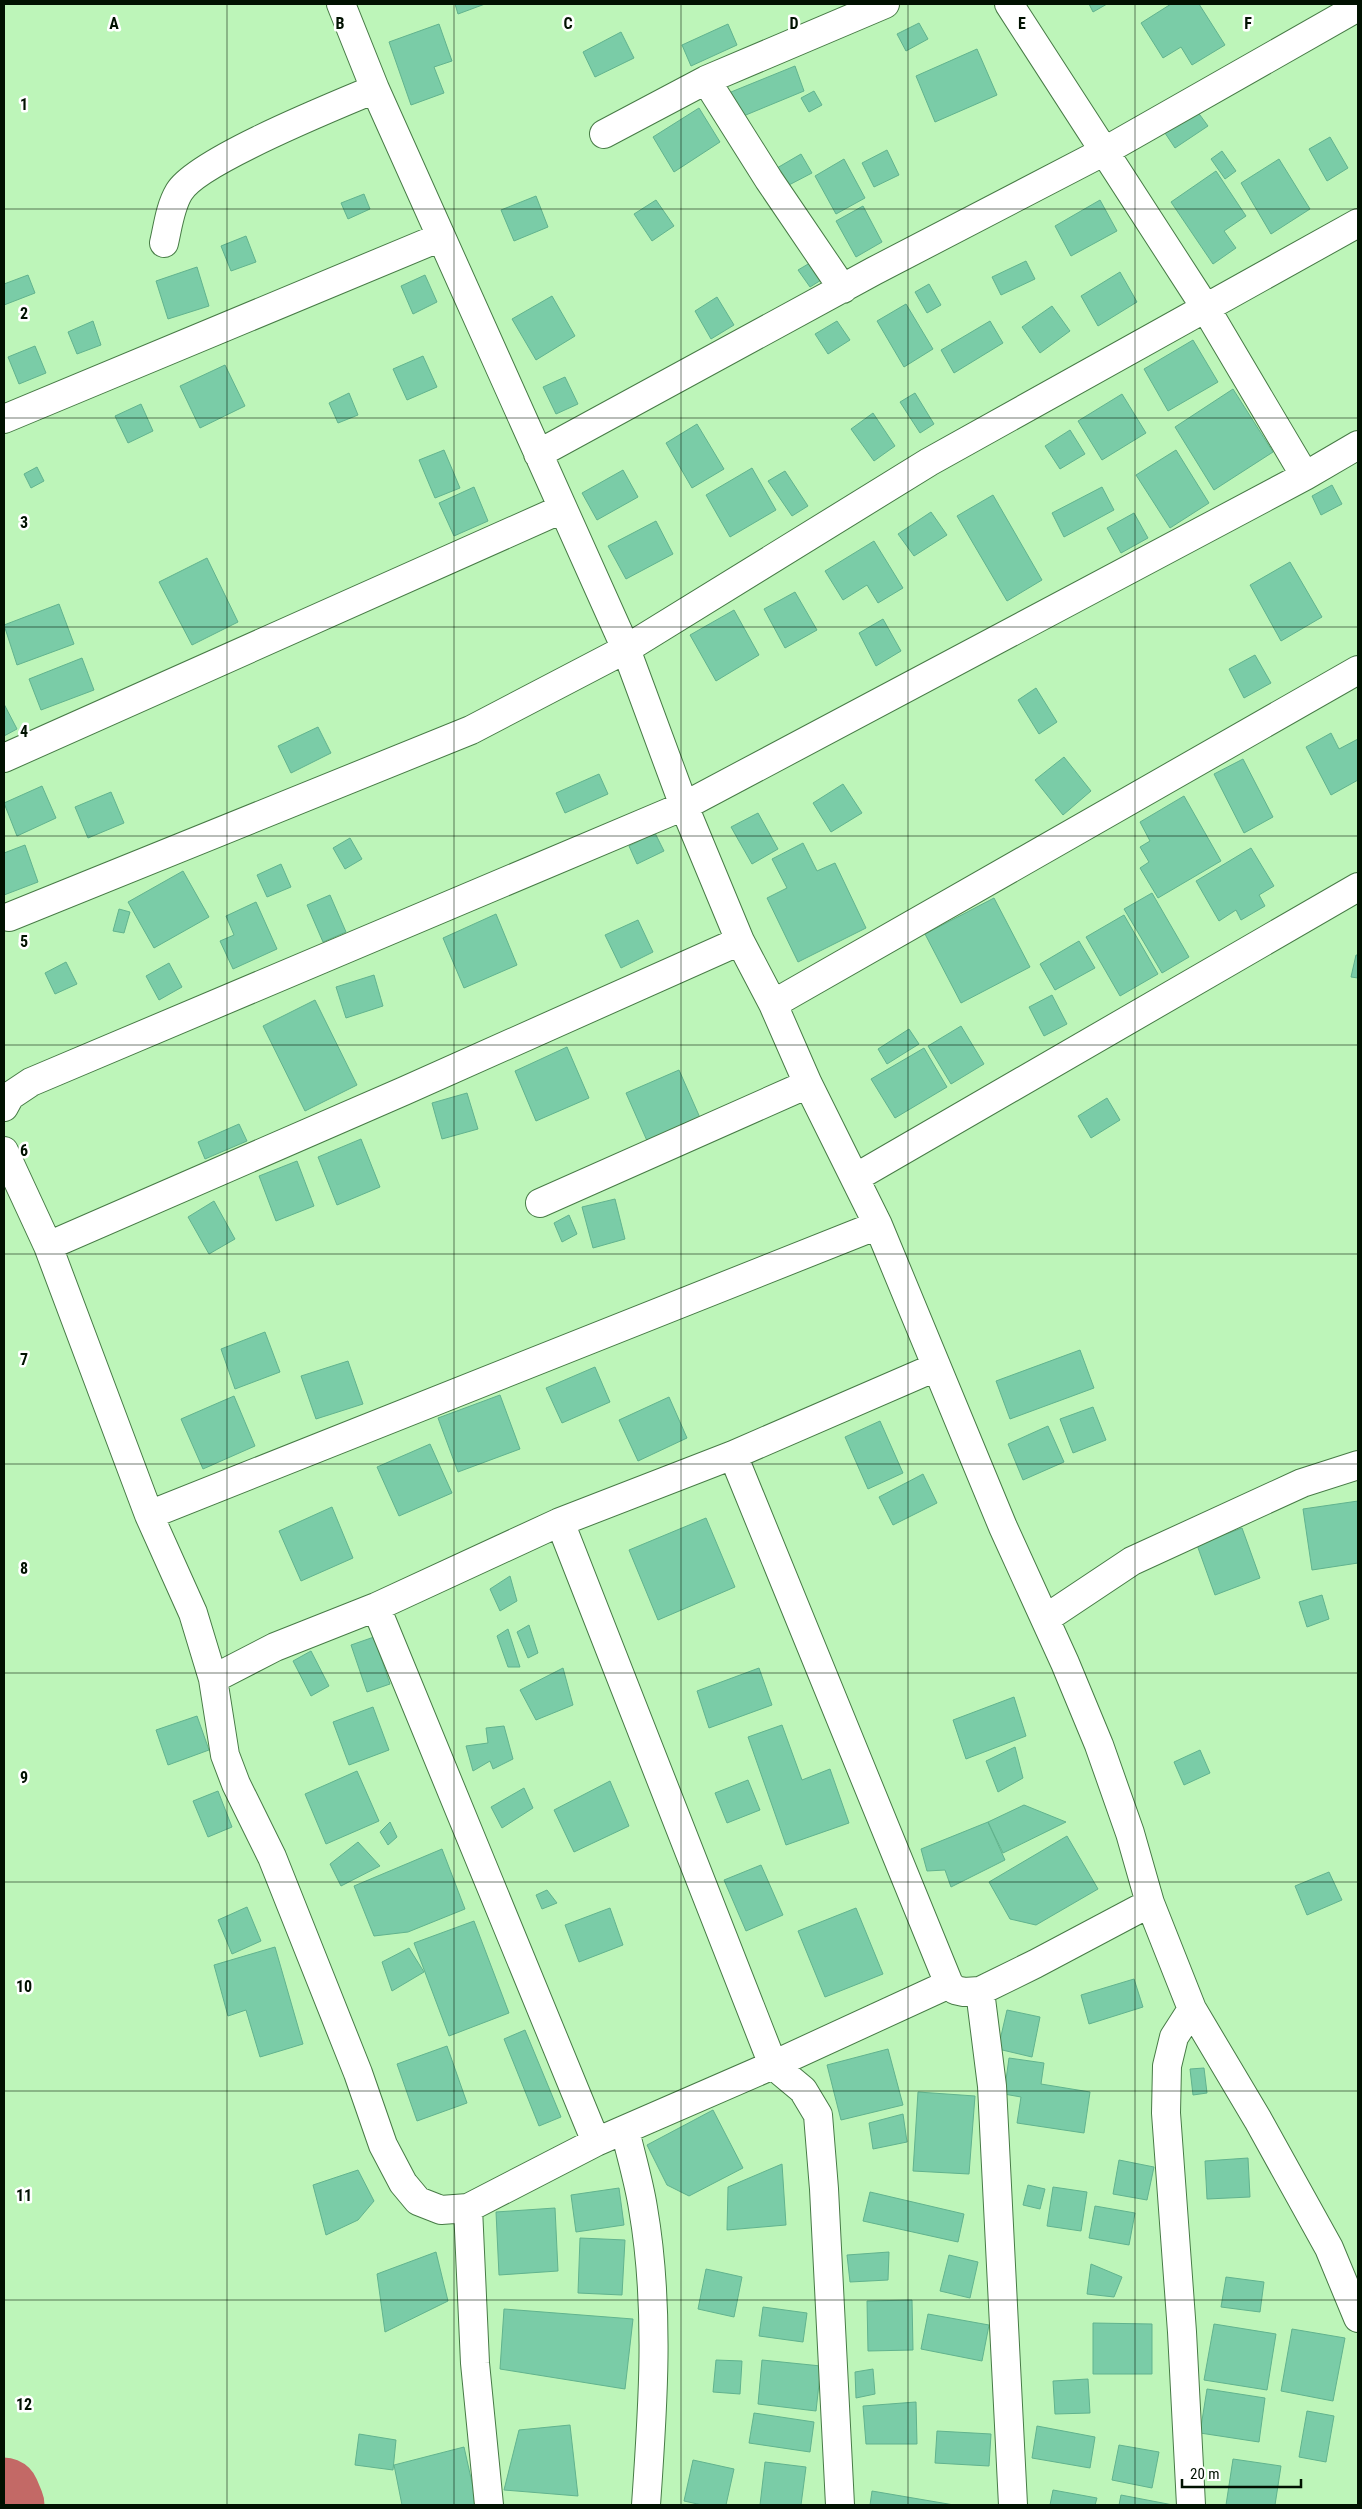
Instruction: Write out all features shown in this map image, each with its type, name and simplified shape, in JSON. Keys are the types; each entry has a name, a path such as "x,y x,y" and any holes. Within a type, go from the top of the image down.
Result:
{"street":[{"path":"341,4 375,89 626,649 684,806 740,941 773,1004 808,1084 878,1225 1003,1527 1099,1745 1130,1833 1150,1903 1192,2008 1258,2120 1329,2248 1358,2318"},
{"path":"604,134 706,80 884,4"},
{"path":"1009,4 1103,152 1206,307 1305,476"},
{"path":"538,454 843,289 1103,152 1358,7"},
{"path":"706,80 769,180 843,289"},
{"path":"164,243 179,191 195,174 258,141 375,89"},
{"path":"9,917 471,730 626,649 929,462 1358,223"},
{"path":"4,419 441,236"},
{"path":"4,1107 10,1096 31,1082 684,806 1305,476 1358,445"},
{"path":"4,758 562,509"},
{"path":"773,1004 1358,670"},
{"path":"855,1178 1358,887"},
{"path":"48,1246 404,1091 740,941"},
{"path":"540,1202 808,1084"},
{"path":"4,1151 48,1246 149,1515 193,1613 213,1679 226,1755 233,1776 272,1857 358,2073 383,2145 403,2183 418,2201 441,2210 468,2208 596,2142 772,2065 949,1984"},
{"path":"149,1515 878,1225"},
{"path":"213,1679 275,1647 376,1607 560,1522 733,1455 936,1367"},
{"path":"733,1455 949,1984 955,1990 964,1992 980,1991 1150,1903"},
{"path":"1045,1619 1132,1561 1302,1483 1358,1465"},
{"path":"560,1522 772,2065 803,2090 818,2115 824,2189 840,2505"},
{"path":"376,1607 596,2142"},
{"path":"980,1991 992,2086 1014,2505"},
{"path":"1191,2505 1182,2332 1166,2114 1167,2066 1174,2037 1192,2008"},
{"path":"625,2130 643,2209 651,2286 653,2384 646,2505"},
{"path":"468,2208 475,2363 489,2505"}],"building":[{"path":"455,4 485,4 458,14"},
{"path":"1089,4 1107,4 1093,12"},
{"path":"1171,4 1199,4 1225,45 1192,65 1181,47 1163,58 1141,23"},
{"path":"919,23 928,39 906,51 897,34"},
{"path":"439,24 452,61 434,67 444,93 411,105 389,42"},
{"path":"728,24 737,45 691,66 682,45"},
{"path":"621,32 634,58 595,77 583,52"},
{"path":"977,49 997,95 935,122 916,76"},
{"path":"795,66 804,91 741,117 731,92"},
{"path":"814,91 822,105 809,112 801,98"},
{"path":"699,108 720,142 674,172 653,137"},
{"path":"1197,111 1208,126 1175,148 1165,133"},
{"path":"1330,137 1348,168 1327,181 1309,149"},
{"path":"887,150 899,175 874,187 862,163"},
{"path":"1222,151 1236,171 1225,179 1211,159"},
{"path":"801,154 812,173 787,186 777,168"},
{"path":"844,159 865,198 836,214 815,176"},
{"path":"1279,159 1310,209 1271,234 1241,183"},
{"path":"1216,171 1246,216 1224,231 1236,248 1213,264 1171,202"},
{"path":"364,194 370,209 348,219 341,203"},
{"path":"536,196 548,227 514,241 501,210"},
{"path":"656,200 674,226 652,241 634,214"},
{"path":"1100,200 1117,231 1071,256 1055,226"},
{"path":"863,206 882,242 856,257 836,221"},
{"path":"246,236 256,262 231,271 221,246"},
{"path":"815,260 826,277 810,287 798,270"},
{"path":"1026,261 1035,279 1001,295 992,277"},
{"path":"197,267 209,306 168,319 156,281"},
{"path":"1120,272 1137,302 1098,326 1081,296"},
{"path":"28,275 35,293 4,305 4,284"},
{"path":"425,275 437,302 413,314 401,286"},
{"path":"929,284 941,305 927,313 915,292"},
{"path":"552,296 575,336 536,360 512,319"},
{"path":"717,297 734,325 711,339 695,311"},
{"path":"906,304 933,349 904,367 877,321"},
{"path":"1052,306 1070,331 1040,353 1022,327"},
{"path":"93,321 101,345 77,354 68,332"},
{"path":"837,321 850,340 828,354 815,334"},
{"path":"990,321 1003,343 954,373 941,350"},
{"path":"1193,340 1218,382 1168,411 1144,369"},
{"path":"35,346 46,373 19,384 8,357"},
{"path":"423,356 437,387 407,400 393,369"},
{"path":"225,365 245,406 200,428 180,386"},
{"path":"565,377 578,404 556,414 543,387"},
{"path":"1233,389 1273,452 1214,490 1175,427"},
{"path":"349,393 358,415 338,423 329,403"},
{"path":"915,393 934,424 920,433 900,402"},
{"path":"1122,394 1146,433 1102,460 1078,421"},
{"path":"141,404 153,431 128,443 115,416"},
{"path":"873,413 895,446 874,461 851,429"},
{"path":"697,424 724,469 692,488 666,443"},
{"path":"1070,430 1085,454 1060,469 1045,446"},
{"path":"444,450 460,488 435,498 419,460"},
{"path":"1176,450 1209,503 1170,528 1136,475"},
{"path":"37,467 44,481 31,488 24,474"},
{"path":"752,468 776,510 730,537 706,495"},
{"path":"623,470 638,497 597,520 582,493"},
{"path":"785,471 808,506 792,516 768,481"},
{"path":"1332,485 1342,504 1321,515 1312,496"},
{"path":"474,487 488,521 454,536 439,503"},
{"path":"1102,487 1114,510 1064,537 1052,513"},
{"path":"993,495 1042,580 1007,601 957,516"},
{"path":"931,512 947,535 914,556 898,534"},
{"path":"1134,513 1148,538 1121,553 1107,528"},
{"path":"656,521 673,554 626,579 608,546"},
{"path":"874,541 903,588 878,603 867,585 843,600 825,571"},
{"path":"207,558 238,622 192,645 159,582"},
{"path":"1290,562 1322,617 1281,641 1250,585"},
{"path":"795,592 817,630 785,648 764,609"},
{"path":"59,604 74,644 17,665 4,625"},
{"path":"734,610 759,655 716,681 690,635"},
{"path":"883,619 901,651 876,666 859,633"},
{"path":"1255,655 1271,683 1244,698 1229,669"},
{"path":"82,658 94,690 41,710 29,679"},
{"path":"1036,688 1057,722 1039,734 1018,700"},
{"path":"4,704 17,729 4,736"},
{"path":"318,727 331,753 291,773 278,746"},
{"path":"1331,733 1339,749 1358,739 1358,780 1331,795 1306,747"},
{"path":"1064,757 1091,791 1063,815 1035,780"},
{"path":"1243,759 1273,817 1244,833 1214,774"},
{"path":"599,774 608,794 565,813 556,793"},
{"path":"843,784 862,813 831,832 813,803"},
{"path":"42,786 56,818 17,836 4,803"},
{"path":"111,792 124,823 88,838 75,807"},
{"path":"1184,796 1221,861 1158,898 1140,868 1149,862 1140,847 1150,841 1140,822"},
{"path":"758,813 778,849 752,864 731,827"},
{"path":"655,833 664,851 637,864 629,846"},
{"path":"350,838 362,859 345,869 333,848"},
{"path":"803,843 817,871 835,863 866,928 798,962 767,898 787,888 772,859"},
{"path":"25,845 38,882 4,895 4,853"},
{"path":"1251,848 1274,886 1259,895 1265,906 1241,920 1236,910 1219,921 1196,881"},
{"path":"281,864 291,887 267,897 257,875"},
{"path":"183,871 209,917 154,948 128,902"},
{"path":"1152,893 1189,957 1162,973 1124,909"},
{"path":"330,895 346,932 323,942 307,905"},
{"path":"994,898 1030,967 961,1003 925,934"},
{"path":"256,902 277,949 233,969 220,941 234,935 226,916"},
{"path":"119,909 130,912 124,933 113,931"},
{"path":"496,914 517,965 464,988 443,938"},
{"path":"1124,915 1158,974 1120,996 1086,937"},
{"path":"638,920 653,952 621,968 605,935"},
{"path":"1079,941 1095,968 1055,990 1040,964"},
{"path":"1356,955 1358,955 1358,978 1351,977"},
{"path":"66,962 77,984 55,994 45,973"},
{"path":"169,963 182,987 159,1000 146,976"},
{"path":"374,975 383,1006 346,1018 336,987"},
{"path":"1052,995 1067,1024 1044,1036 1029,1007"},
{"path":"315,1000 357,1085 305,1111 263,1026"},
{"path":"961,1026 984,1064 951,1084 928,1046"},
{"path":"909,1029 919,1044 887,1064 878,1049"},
{"path":"567,1047 589,1098 536,1121 515,1071"},
{"path":"924,1048 947,1087 895,1118 871,1079"},
{"path":"679,1070 701,1120 648,1143 626,1093"},
{"path":"467,1093 478,1129 442,1139 432,1103"},
{"path":"1107,1098 1120,1120 1091,1138 1078,1116"},
{"path":"239,1124 247,1141 205,1159 198,1142"},
{"path":"361,1139 380,1187 337,1205 318,1157"},
{"path":"297,1161 314,1206 276,1221 259,1176"},
{"path":"615,1199 625,1239 593,1248 582,1207"},
{"path":"214,1201 235,1239 209,1254 188,1217"},
{"path":"569,1215 577,1234 562,1242 554,1223"},
{"path":"265,1332 280,1372 235,1389 221,1349"},
{"path":"1080,1350 1094,1388 1010,1419 996,1381"},
{"path":"348,1361 363,1404 316,1419 301,1376"},
{"path":"595,1367 610,1402 562,1423 546,1388"},
{"path":"500,1395 520,1449 458,1472 438,1418"},
{"path":"234,1396 255,1446 203,1469 181,1419"},
{"path":"669,1397 687,1438 638,1461 619,1420"},
{"path":"1093,1407 1106,1440 1073,1453 1060,1419"},
{"path":"880,1421 903,1473 868,1489 845,1437"},
{"path":"1048,1426 1064,1462 1023,1480 1008,1444"},
{"path":"430,1444 452,1493 399,1516 377,1467"},
{"path":"923,1474 937,1503 893,1525 879,1497"},
{"path":"1358,1501 1358,1563 1312,1570 1303,1509"},
{"path":"332,1507 353,1558 301,1581 279,1531"},
{"path":"706,1518 735,1587 658,1620 629,1550"},
{"path":"1242,1528 1260,1578 1215,1595 1197,1545"},
{"path":"510,1576 517,1601 500,1611 490,1589"},
{"path":"1322,1595 1329,1619 1307,1627 1299,1602"},
{"path":"529,1625 538,1653 528,1658 517,1632"},
{"path":"508,1629 520,1667 508,1667 497,1636"},
{"path":"374,1637 390,1684 367,1692 351,1645"},
{"path":"311,1651 329,1686 311,1696 293,1661"},
{"path":"563,1668 573,1705 536,1720 520,1690"},
{"path":"759,1668 772,1705 709,1728 697,1691"},
{"path":"1014,1697 1026,1736 966,1759 953,1720"},
{"path":"373,1707 389,1750 349,1765 333,1722"},
{"path":"197,1716 209,1750 168,1765 156,1730"},
{"path":"782,1725 802,1780 830,1769 849,1823 786,1845 748,1737"},
{"path":"504,1726 513,1759 493,1769 490,1761 473,1771 466,1746 488,1743 486,1728"},
{"path":"1015,1747 1023,1778 998,1792 986,1761"},
{"path":"1200,1750 1210,1773 1184,1785 1174,1762"},
{"path":"357,1771 379,1821 326,1844 305,1794"},
{"path":"748,1780 760,1810 727,1823 715,1793"},
{"path":"610,1781 629,1826 574,1852 554,1810"},
{"path":"524,1788 533,1808 502,1828 491,1807"},
{"path":"218,1791 232,1827 208,1837 193,1801"},
{"path":"1024,1805 1066,1822 1003,1853 988,1822"},
{"path":"390,1822 397,1837 388,1845 380,1832"},
{"path":"988,1822 1005,1860 951,1887 945,1870 927,1871 921,1849"},
{"path":"1067,1836 1098,1889 1036,1925 1010,1919 989,1882"},
{"path":"358,1842 380,1866 341,1886 330,1864"},
{"path":"442,1849 465,1909 408,1932 374,1936 354,1886"},
{"path":"761,1865 783,1915 746,1931 724,1880"},
{"path":"1329,1872 1342,1900 1307,1915 1295,1886"},
{"path":"547,1890 557,1903 542,1909 536,1895"},
{"path":"247,1907 261,1941 232,1954 218,1920"},
{"path":"610,1908 623,1945 579,1962 565,1925"},
{"path":"856,1908 883,1974 825,1997 798,1931"},
{"path":"474,1921 509,2013 449,2036 414,1943"},
{"path":"275,1947 303,2044 260,2057 246,2010 228,2016 214,1965"},
{"path":"409,1948 424,1972 392,1991 382,1962"},
{"path":"1134,1979 1143,2007 1089,2024 1081,1995"},
{"path":"1007,2010 1040,2017 1032,2057 998,2049"},
{"path":"525,2030 561,2117 539,2126 504,2039"},
{"path":"447,2046 467,2103 417,2121 397,2064"},
{"path":"888,2049 903,2105 841,2120 827,2065"},
{"path":"1009,2058 1044,2063 1041,2084 1090,2092 1084,2133 1017,2123 1021,2097 1004,2094"},
{"path":"1204,2068 1207,2093 1193,2095 1190,2069"},
{"path":"918,2092 975,2096 969,2174 913,2171"},
{"path":"713,2110 743,2168 689,2196 667,2185 647,2145"},
{"path":"903,2114 907,2142 873,2149 869,2123"},
{"path":"1248,2158 1250,2197 1207,2199 1205,2161"},
{"path":"1119,2160 1154,2167 1147,2200 1113,2194"},
{"path":"782,2164 786,2225 727,2230 728,2187"},
{"path":"358,2170 374,2201 358,2220 326,2235 313,2185"},
{"path":"1028,2185 1045,2189 1040,2209 1023,2205"},
{"path":"1053,2187 1087,2192 1081,2231 1047,2226"},
{"path":"619,2188 624,2225 576,2232 571,2195"},
{"path":"870,2192 964,2214 958,2242 863,2221"},
{"path":"1095,2206 1135,2213 1129,2245 1089,2238"},
{"path":"555,2208 558,2271 499,2275 496,2212"},
{"path":"580,2238 625,2240 622,2295 578,2293"},
{"path":"436,2252 448,2301 385,2332 377,2274"},
{"path":"889,2252 888,2280 850,2282 847,2255"},
{"path":"949,2255 978,2262 970,2298 940,2291"},
{"path":"1091,2264 1122,2277 1114,2297 1087,2294"},
{"path":"706,2269 742,2277 734,2317 698,2309"},
{"path":"1226,2277 1264,2282 1260,2312 1221,2307"},
{"path":"912,2300 913,2350 868,2351 867,2301"},
{"path":"763,2307 807,2313 803,2342 759,2336"},
{"path":"504,2309 633,2319 625,2389 500,2369"},
{"path":"928,2314 989,2325 982,2361 921,2349"},
{"path":"1093,2323 1152,2324 1152,2374 1093,2374"},
{"path":"1214,2324 1276,2334 1267,2390 1204,2380"},
{"path":"1292,2329 1345,2338 1333,2401 1281,2391"},
{"path":"716,2360 742,2361 740,2394 713,2392"},
{"path":"762,2360 821,2366 816,2411 758,2404"},
{"path":"873,2369 875,2394 856,2398 855,2372"},
{"path":"1088,2379 1090,2413 1055,2414 1053,2381"},
{"path":"1207,2389 1265,2398 1259,2442 1200,2433"},
{"path":"916,2402 917,2444 866,2444 863,2406"},
{"path":"1307,2411 1334,2416 1326,2462 1299,2457"},
{"path":"754,2413 814,2422 810,2452 749,2443"},
{"path":"570,2425 578,2496 504,2490 519,2430"},
{"path":"1037,2426 1095,2437 1090,2468 1032,2458"},
{"path":"937,2431 991,2434 989,2466 935,2463"},
{"path":"359,2434 396,2440 393,2470 355,2465"},
{"path":"1119,2445 1159,2452 1152,2488 1112,2480"},
{"path":"464,2447 477,2505 402,2505 394,2465"},
{"path":"1233,2459 1281,2466 1275,2505 1226,2505"},
{"path":"693,2460 734,2469 726,2505 702,2505 684,2501"},
{"path":"765,2462 806,2467 801,2505 760,2505"},
{"path":"1053,2490 1097,2498 1095,2505 1050,2505"},
{"path":"872,2491 954,2505 870,2505"},
{"path":"1121,2495 1173,2505 1119,2505"}],"waterway":[{"path":"4,2493 9,2505"}]}
